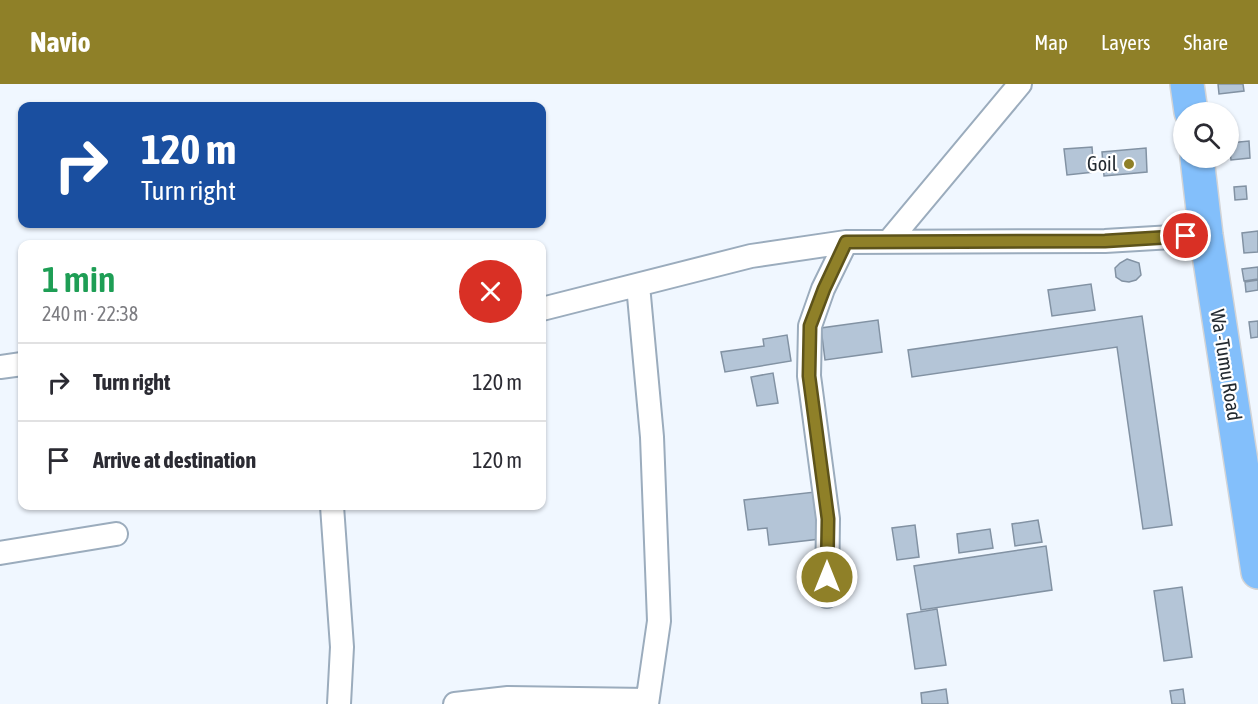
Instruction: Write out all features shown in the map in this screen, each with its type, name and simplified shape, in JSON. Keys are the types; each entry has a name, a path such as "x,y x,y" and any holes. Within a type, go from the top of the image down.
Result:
{"highway":[{"path":"1187,84 1190,102"},
{"name":"Wa -Tumu Road","path":"1198,168 1206,235 1252,496 1258,572"}],"street":[{"path":"890,241 1020,84"},
{"path":"546,308 751,256 846,242 1105,241 1206,235"},
{"path":"827,596 828,519 809,376 810,326 846,242"},
{"path":"454,704 507,701 647,702 659,621 652,437 638,285"},
{"path":"0,367 18,365"},
{"path":"332,510 342,648 339,704"},
{"path":"0,553 116,534"}],"building":[{"path":"1218,84 1243,84 1244,91 1219,94"},
{"path":"1249,141 1250,158 1239,159 1239,142"},
{"path":"1092,147 1094,172 1067,175 1064,149"},
{"path":"1146,148 1147,172 1104,176 1102,152"},
{"path":"1246,186 1247,199 1235,200 1234,187"},
{"path":"1258,231 1258,252 1244,253 1242,233"},
{"path":"1127,259 1139,263 1141,275 1129,282 1116,277 1115,268"},
{"path":"1258,267 1258,279 1244,281 1242,269"},
{"path":"1258,280 1258,290 1246,292 1245,282"},
{"path":"1091,284 1095,310 1052,316 1048,290"},
{"path":"1142,316 1172,525 1143,529 1117,347 912,377 908,350"},
{"path":"878,320 882,352 825,360 821,328"},
{"path":"1258,321 1258,337 1251,338 1249,322"},
{"path":"787,335 791,361 725,372 721,352 764,346 763,339"},
{"path":"773,373 778,403 757,406 751,377"},
{"path":"815,492 820,539 769,545 767,528 748,530 744,500"},
{"path":"1038,520 1042,542 1015,546 1012,524"},
{"path":"915,525 919,557 897,560 892,528"},
{"path":"990,529 993,548 959,553 957,534"},
{"path":"1046,546 1052,590 921,610 914,566"},
{"path":"1182,587 1192,657 1164,661 1154,591"},
{"path":"937,609 946,665 915,669 907,614"},
{"path":"946,689 948,704 922,704 921,693"},
{"path":"1183,689 1185,704 1172,704 1170,691"}],"place":[{"name":"Goil","path":"1129,164"}],"route":[{"path":"827,577 828,519 809,376 810,326 846,242 1105,241 1186,236"}]}
